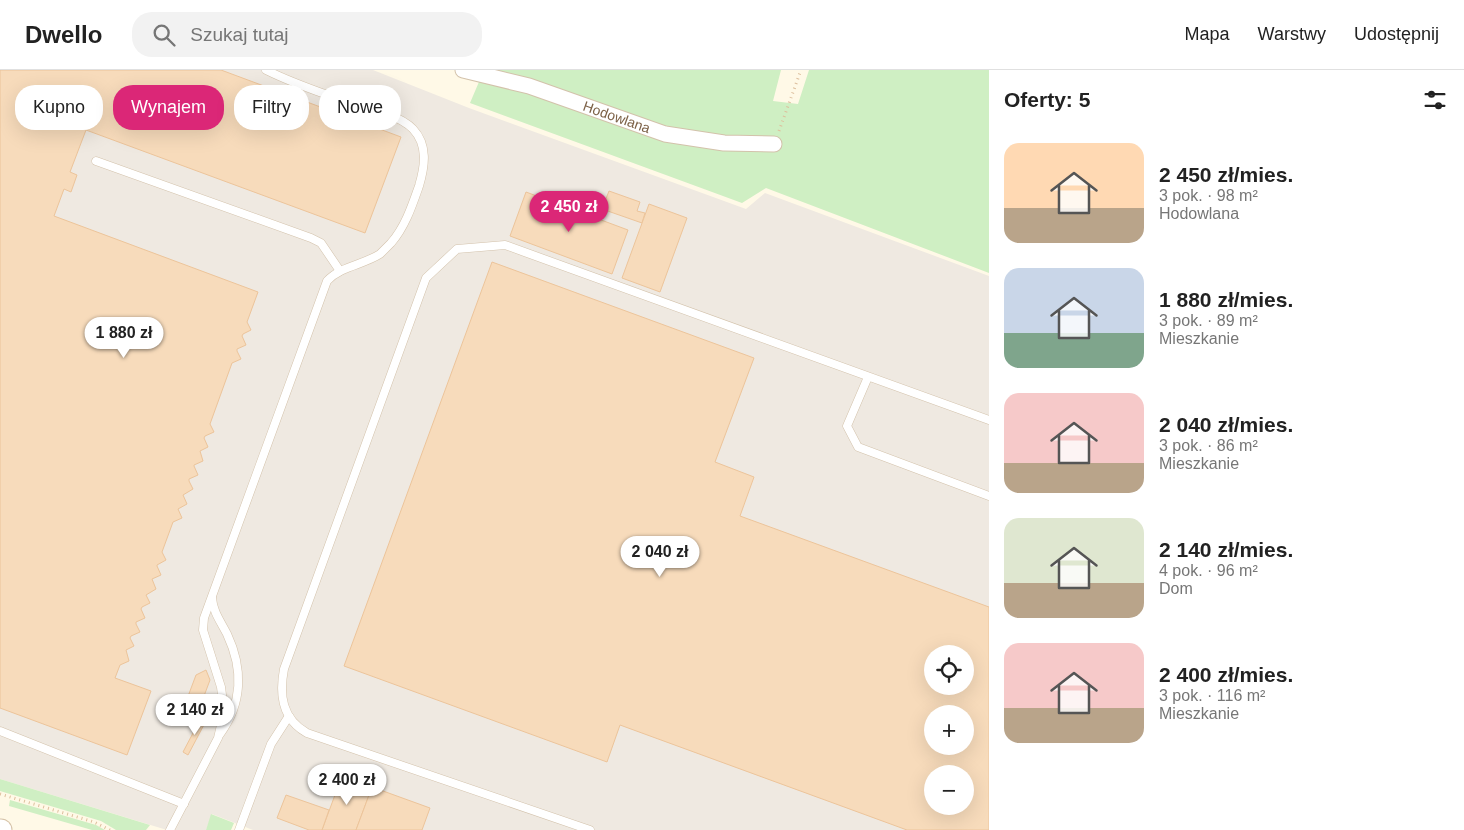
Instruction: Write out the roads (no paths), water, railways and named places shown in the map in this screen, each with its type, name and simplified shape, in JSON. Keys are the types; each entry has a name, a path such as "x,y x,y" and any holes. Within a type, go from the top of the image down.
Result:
{"street":[{"name":"Hodowlana","path":"463,70 529,86 665,134 724,143 774,144"}],"lane":[{"path":"218,738 222,721 223,703 221,687 203,630 204,618 326,281 340,271 379,254 400,231 412,204 424,170 425,161 419,138 408,124 391,116 334,98 266,70"},
{"path":"96,161 311,238 321,243 340,271"},
{"path":"590,830 307,733 297,727 286,711 281,694 284,669 426,278 457,249 505,245 989,420"},
{"path":"868,377 847,426 858,446 989,496"},
{"path":"170,830 218,738 229,722 237,701 239,685 237,663 233,648 214,610 212,597"},
{"path":"239,830 271,744 289,716"},
{"path":"0,731 184,804"}]}
